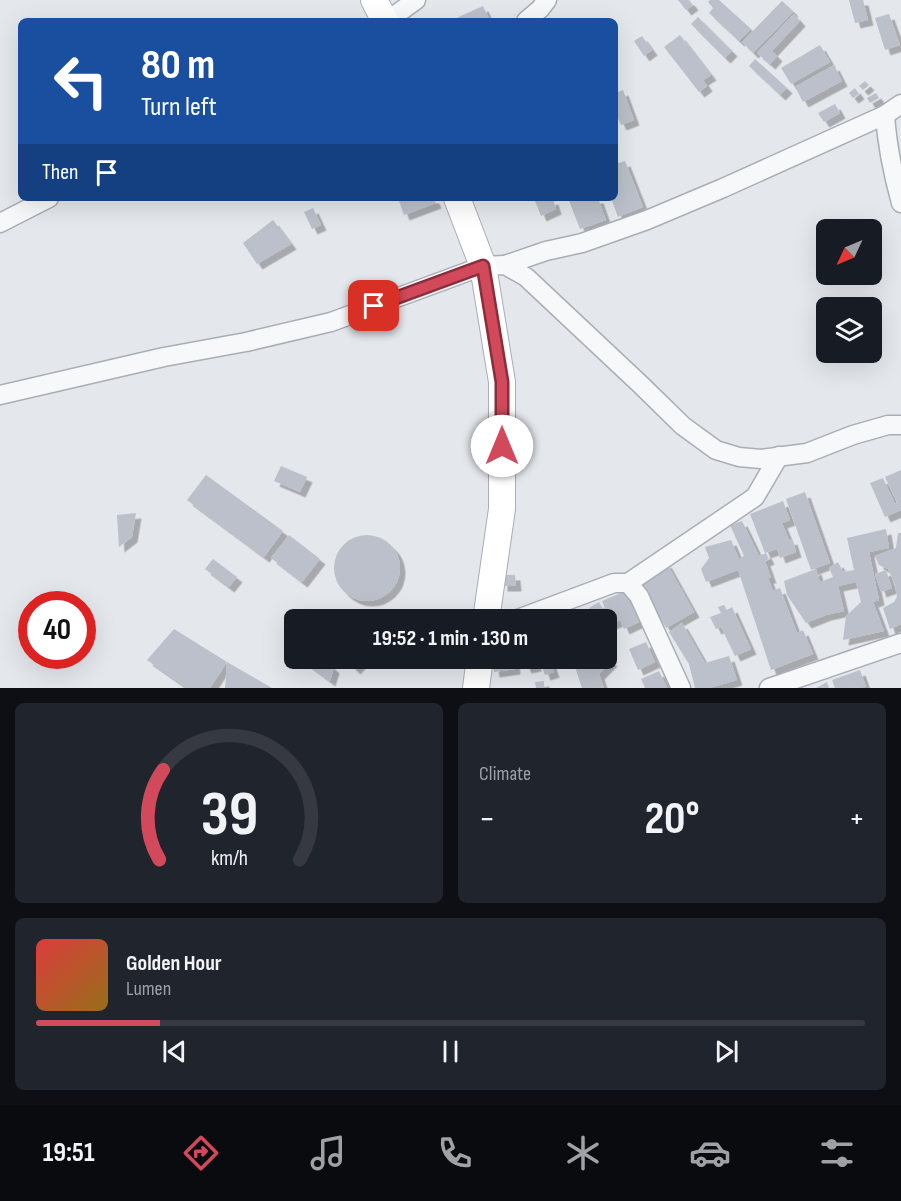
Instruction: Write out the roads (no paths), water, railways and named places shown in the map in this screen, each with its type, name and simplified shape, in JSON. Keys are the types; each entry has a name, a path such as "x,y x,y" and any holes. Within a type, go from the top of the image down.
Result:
{"street":[{"path":"374,0 384,18"},
{"path":"390,18 416,0"},
{"path":"530,18 547,0"},
{"path":"0,395 331,322 494,266 582,243 647,220 723,188 885,115 901,104"},
{"path":"885,115 892,172 901,203"},
{"path":"0,222 43,201"},
{"path":"459,201 494,266 502,382 502,509 488,609"},
{"path":"494,266 526,277 683,426 716,450 761,459 807,453 853,435 897,423"},
{"path":"545,609 615,583 628,584 755,497 778,456"},
{"path":"628,584 639,596 681,688"},
{"path":"769,688 901,643"},
{"path":"476,688 479,669"}]}
